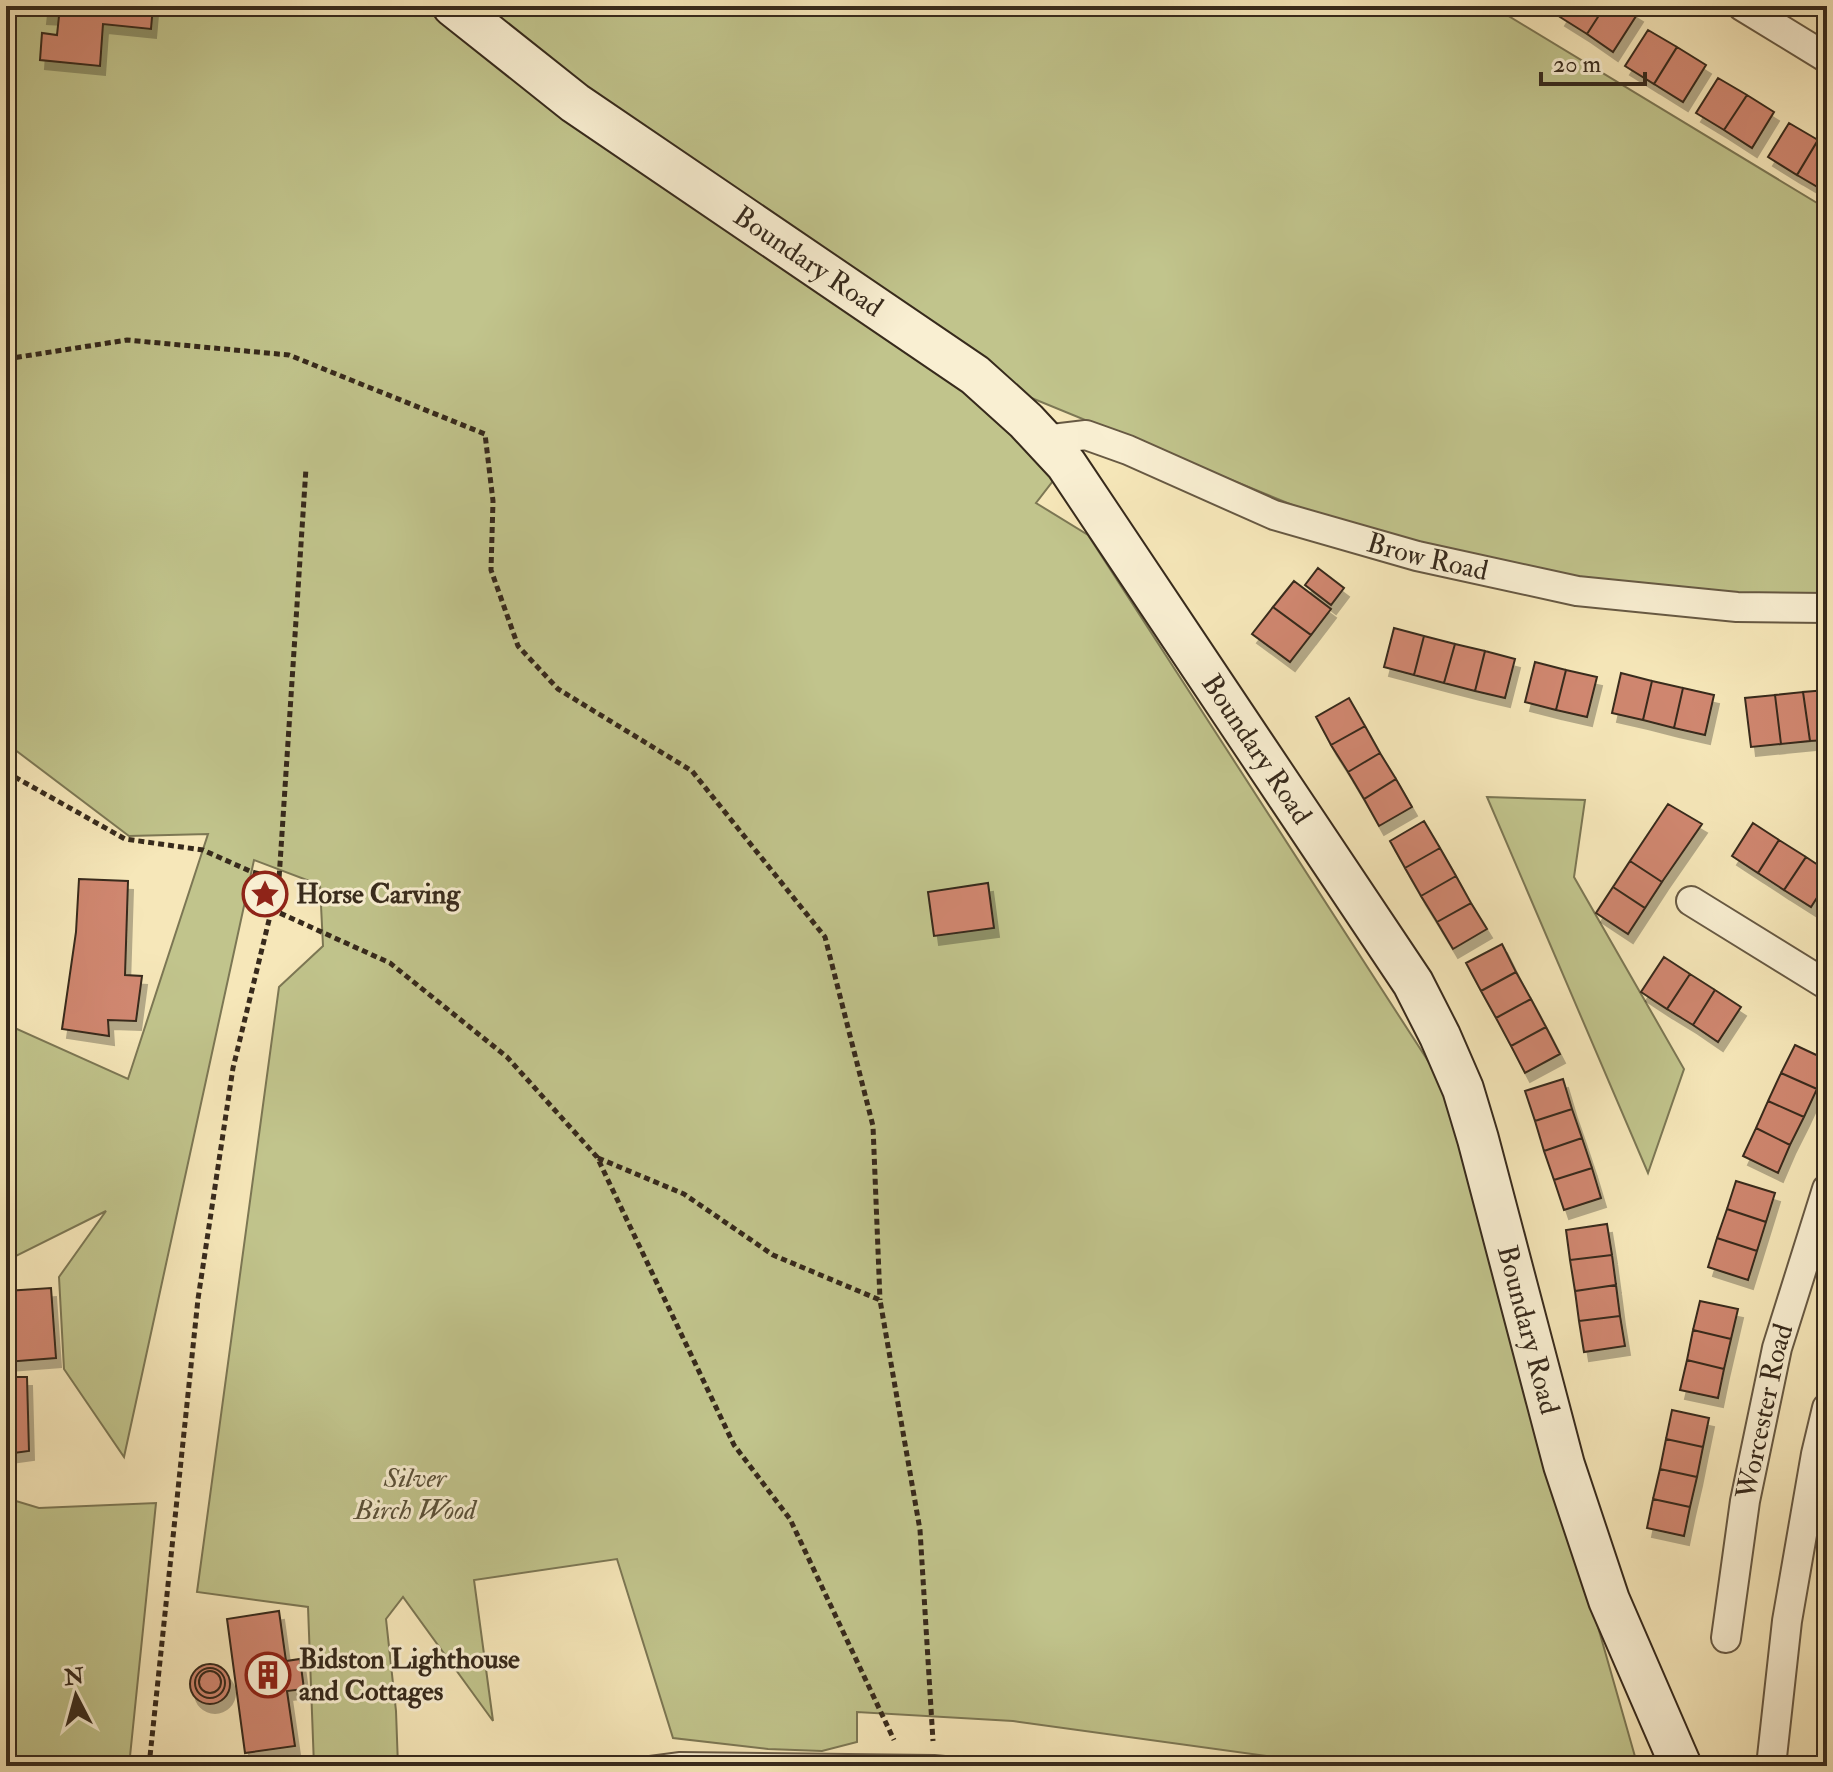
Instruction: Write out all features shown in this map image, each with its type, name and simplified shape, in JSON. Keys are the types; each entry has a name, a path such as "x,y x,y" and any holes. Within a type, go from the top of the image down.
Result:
{"main road":[{"name":"Boundary Road","path":"453,6 575,103 975,375 1066,464 1413,983 1440,1036 1463,1089 1478,1139 1564,1465 1604,1585 1681,1766"}],"street":[{"path":"1742,6 1827,58"},
{"name":"Brow Road","path":"1044,440 1086,435 1128,450 1274,515 1417,556 1577,591 1737,607 1827,608"},
{"path":"1691,901 1827,985"},
{"name":"Worcester Road","path":"1726,1638 1745,1501 1777,1348 1827,1189"},
{"name":"Worcester Road","path":"1771,1766 1787,1621 1821,1455 1827,1408"}],"lane":[{"path":"635,1766 680,1760 966,1766"}],"path":[{"path":"6,359 127,340 289,355 485,434 493,501 491,570 518,646 558,689 692,771 825,937 873,1126 880,1300 920,1530 934,1763"},
{"path":"149,1766 200,1284 233,1068 279,879 306,468"},
{"path":"6,772 125,839 203,850 252,872 279,879"},
{"path":"271,909 390,963 507,1057 597,1157 734,1445 790,1519 905,1763"},
{"path":"597,1157 684,1194 773,1255 880,1300"}],"green space":[{"name":"Silver Birch Wood","path":"6,6 1492,6 1827,209 1827,608 1737,607 1417,556 978,376 1066,464 1036,503 1088,535 1443,1084 1636,1760 1616,1766 1339,1766 1013,1721 857,1712 857,1742 822,1751 768,1749 673,1738 617,1559 474,1580 493,1721 403,1597 386,1619 396,1711 398,1766 314,1766 308,1607 197,1592 279,987 323,946 320,885 254,860 124,1457 64,1369 59,1277 106,1211 6,1261 6,1024 128,1079 208,834 129,836 6,743"},
{"path":"1487,797 1585,800 1574,877 1684,1069 1648,1173"},
{"path":"6,1498 39,1508 156,1503 129,1766 6,1766"}],"building":[{"path":"43,6 153,6 151,29 103,24 100,66 40,60 42,33 57,35 59,16 42,15"},
{"path":"1567,6 1605,6 1587,34 1560,17"},
{"path":"1605,6 1627,6 1638,13 1613,52 1587,34"},
{"path":"1648,30 1677,47 1654,84 1625,66"},
{"path":"1677,47 1706,65 1683,102 1654,84"},
{"path":"1718,78 1747,95 1724,130 1696,113"},
{"path":"1747,95 1774,112 1752,148 1724,130"},
{"path":"1789,123 1818,140 1797,175 1768,157"},
{"path":"1818,140 1827,146 1826,192 1797,175"},
{"path":"1318,568 1344,588 1331,605 1305,585"},
{"path":"1294,581 1331,609 1311,635 1273,607"},
{"path":"1273,607 1311,635 1290,662 1252,634"},
{"path":"1394,628 1424,636 1414,675 1384,667"},
{"path":"1424,636 1455,644 1444,683 1414,675"},
{"path":"1455,644 1485,651 1475,691 1444,683"},
{"path":"1485,651 1515,659 1505,698 1475,691"},
{"path":"1535,662 1566,670 1556,710 1525,702"},
{"path":"1566,670 1597,677 1587,717 1556,710"},
{"path":"1621,673 1652,681 1643,720 1612,713"},
{"path":"1652,681 1683,688 1674,728 1643,720"},
{"path":"1683,688 1714,695 1705,735 1674,728"},
{"path":"1827,690 1827,740 1810,741 1803,692"},
{"path":"1803,692 1810,741 1781,744 1775,695"},
{"path":"1775,695 1781,744 1751,747 1745,698"},
{"path":"1349,698 1365,726 1331,745 1316,717"},
{"path":"1365,726 1380,753 1348,772 1331,745"},
{"path":"1380,753 1396,779 1364,799 1348,772"},
{"path":"1396,779 1412,807 1379,826 1364,799"},
{"path":"1668,804 1702,824 1662,882 1630,861"},
{"path":"1424,821 1440,848 1405,868 1390,841"},
{"path":"1753,823 1779,840 1758,873 1732,856"},
{"path":"1779,840 1806,857 1784,890 1758,873"},
{"path":"1440,848 1456,876 1421,896 1405,868"},
{"path":"1806,857 1827,871 1827,882 1811,907 1784,890"},
{"path":"1630,861 1662,882 1645,908 1613,887"},
{"path":"1456,876 1471,903 1437,922 1421,896"},
{"path":"79,879 128,881 125,975 142,976 136,1021 108,1020 109,1036 62,1029 76,932"},
{"path":"988,883 994,928 934,936 928,892"},
{"path":"1613,887 1645,908 1628,934 1596,913"},
{"path":"1471,903 1487,929 1453,949 1437,922"},
{"path":"1502,944 1516,972 1481,991 1466,963"},
{"path":"1664,957 1690,974 1667,1009 1641,992"},
{"path":"1516,972 1531,999 1496,1018 1481,991"},
{"path":"1690,974 1715,990 1693,1025 1667,1009"},
{"path":"1715,990 1741,1007 1718,1042 1693,1025"},
{"path":"1531,999 1546,1027 1511,1046 1496,1018"},
{"path":"1546,1027 1560,1054 1525,1073 1511,1046"},
{"path":"1795,1045 1827,1060 1817,1089 1781,1073"},
{"path":"1781,1073 1817,1089 1804,1117 1768,1101"},
{"path":"1563,1079 1572,1109 1535,1121 1525,1091"},
{"path":"1768,1101 1804,1117 1790,1145 1756,1128"},
{"path":"1572,1109 1582,1138 1544,1151 1535,1121"},
{"path":"1756,1128 1790,1145 1778,1173 1743,1156"},
{"path":"1582,1138 1592,1168 1554,1180 1544,1151"},
{"path":"1592,1168 1601,1198 1564,1210 1554,1180"},
{"path":"1736,1181 1775,1193 1766,1222 1727,1209"},
{"path":"1727,1209 1766,1222 1757,1251 1717,1238"},
{"path":"1607,1224 1612,1255 1570,1260 1566,1230"},
{"path":"1717,1238 1757,1251 1748,1280 1708,1267"},
{"path":"1612,1255 1616,1285 1575,1291 1570,1260"},
{"path":"1616,1285 1620,1316 1579,1321 1575,1291"},
{"path":"51,1288 56,1358 6,1362 6,1291"},
{"path":"1700,1301 1738,1309 1731,1339 1693,1330"},
{"path":"1620,1316 1625,1346 1584,1352 1579,1321"},
{"path":"1693,1330 1731,1339 1724,1369 1687,1360"},
{"path":"1687,1360 1724,1369 1718,1398 1680,1390"},
{"path":"6,1377 27,1377 29,1451 6,1454"},
{"path":"1672,1410 1709,1418 1703,1447 1666,1439"},
{"path":"1666,1439 1703,1447 1697,1477 1660,1469"},
{"path":"1660,1469 1697,1477 1690,1507 1653,1499"},
{"path":"1653,1499 1690,1507 1684,1536 1647,1528"},
{"name":"Bidston Lighthouse and Cottages","path":"279,1611 286,1661 300,1659 304,1689 287,1691 295,1746 245,1753 227,1619"},
{"path":"210,1664 224,1670 230,1684 224,1698 210,1704 196,1698 190,1684 196,1670"},
{"path":"210,1668 216,1669 224,1677 224,1689 216,1697 210,1698 204,1697 196,1689 195,1683 196,1677 204,1669"},
{"path":"210,1671 218,1674 221,1682 218,1690 210,1693 202,1690 199,1682 202,1674"}],"place":[{"name":"Horse Carving","path":"265,894"},
{"name":"Bidston Lighthouse and Cottages","path":"268,1675"}]}
